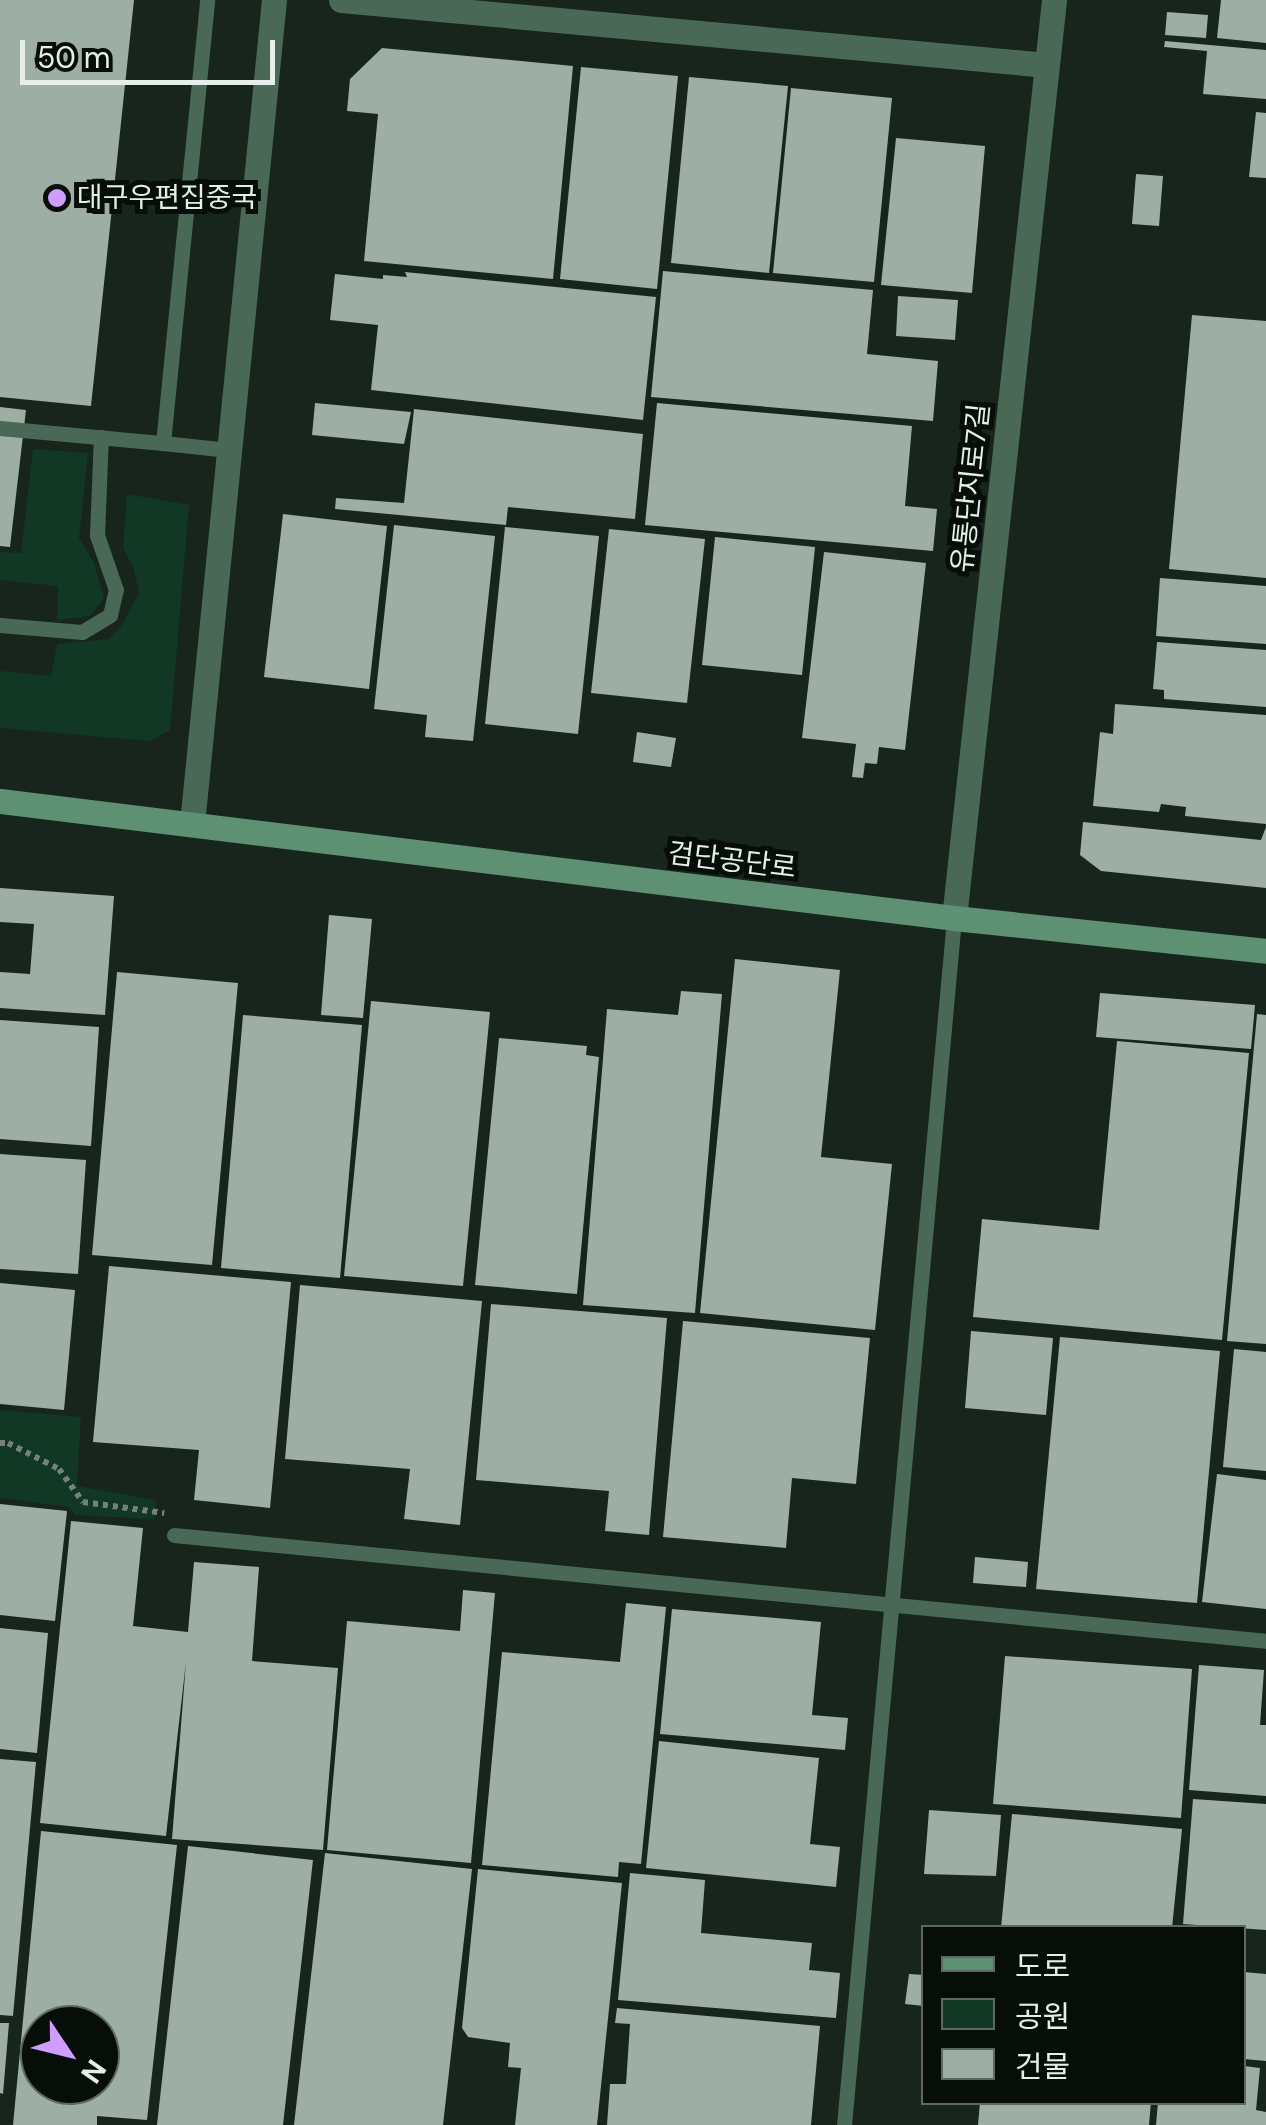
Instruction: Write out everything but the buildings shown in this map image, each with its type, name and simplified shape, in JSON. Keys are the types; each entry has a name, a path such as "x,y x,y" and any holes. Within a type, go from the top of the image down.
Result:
{"main road":[{"name":"검단공단로","path":"0,801 954,918 1266,951"}],"street":[{"path":"192,824 274,0"},
{"path":"340,0 1047,64"},
{"name":"유통단지로7길","path":"954,918 1054,0"}],"lane":[{"path":"163,443 207,0"},
{"path":"0,428 230,450"},
{"path":"0,625 82,632 110,615 116,590 96,535 101,437"},
{"path":"844,2125 954,918"},
{"path":"174,1535 1266,1641"}],"path":[{"path":"0,1443 8,1443 59,1469 83,1502 168,1514 174,1535"}],"green space":[{"path":"33,449 88,453 79,538 94,563 104,598 90,616 57,620 58,586 0,580 0,552 21,553"},
{"path":"127,494 189,505 170,730 150,741 0,728 0,671 51,676 57,644 109,639 122,625 139,593 134,569 123,548"},
{"path":"0,1410 81,1417 77,1486 156,1500 154,1519 75,1515 69,1507 0,1498"}],"place":[{"name":"대구우편집중국","path":"57,198"}]}
